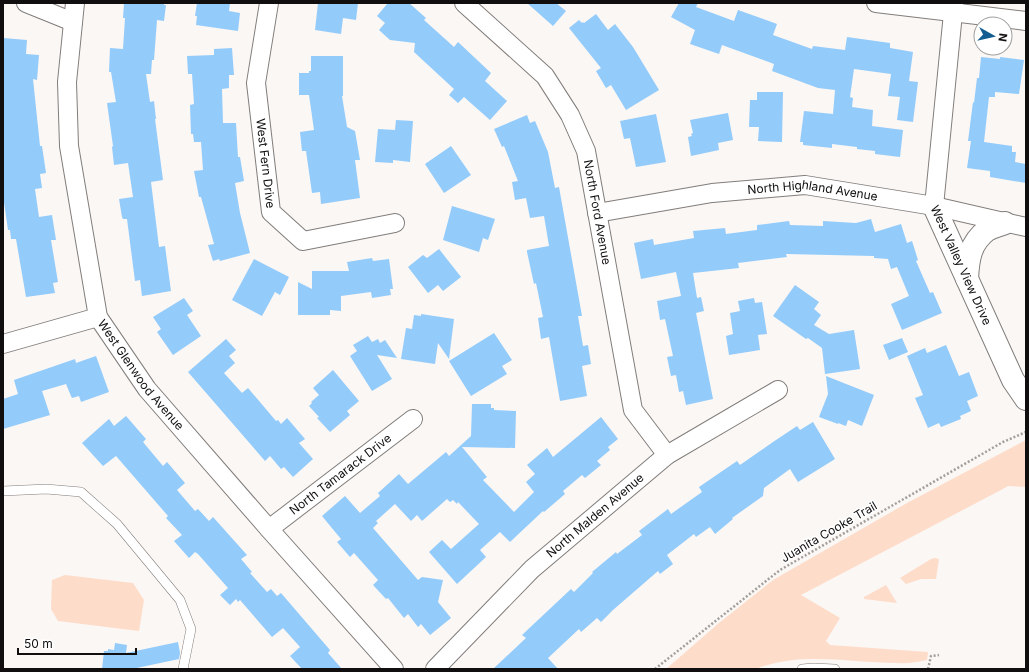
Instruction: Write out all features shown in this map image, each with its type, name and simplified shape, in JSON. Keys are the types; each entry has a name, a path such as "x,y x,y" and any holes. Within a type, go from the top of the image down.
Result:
{"street":[{"path":"26,3 73,22"},
{"name":"West Glenwood Avenue","path":"75,3 67,82 69,146 98,317 147,389 394,669"},
{"name":"West Fern Drive","path":"269,3 256,83 271,212 303,240 395,223"},
{"name":"North Ford Avenue","path":"464,3 545,76 570,115 586,151 633,410 667,455"},
{"path":"876,3 953,8 1026,21"},
{"name":"West Valley View Drive","path":"953,8 934,206 1012,380 1026,398"},
{"name":"North Highland Avenue","path":"597,212 712,193 805,185 934,206 1026,227"},
{"path":"967,279 968,260 974,245 988,230 1005,223"},
{"path":"3,344 98,317"},
{"name":"North Malden Avenue","path":"436,669 532,569 667,455 778,390"},
{"name":"North Tamarack Drive","path":"269,529 413,419"}],"lane":[{"path":"3,491 46,489 81,492 117,524 180,600 191,629 183,669"},
{"path":"802,669 835,669"}],"path":[{"name":"Juanita Cooke Trail","path":"655,669 780,570 1003,442 1026,432"},
{"path":"928,669 930,656 939,656"}],"shaded area":[{"path":"1026,440 1026,487 1008,486 801,595 840,618 826,641 830,645 928,652 927,660 912,663 879,663 808,659 790,660 756,669 666,669 719,623 773,580 907,503"},
{"path":"931,559 939,559 936,579 921,579 906,584 900,578"},
{"path":"65,575 133,583 144,600 139,631 58,621 51,609 52,580"},
{"path":"886,585 897,603 864,599 864,597"}],"building":[{"path":"124,3 164,3 164,5 166,5 164,21 157,20 154,60 152,60 151,74 146,74 150,102 154,101 163,180 151,182 159,247 165,246 171,291 142,296 140,280 135,281 127,219 123,219 122,217 119,199 133,197 128,163 114,165 107,103 116,102 111,72 109,72 110,48 123,49 125,18 123,18"},
{"path":"197,3 230,3 229,11 240,13 238,31 196,25 197,16 195,16"},
{"path":"318,3 358,3 356,20 343,18 341,34 315,30"},
{"path":"388,3 409,3 426,18 424,20 454,47 458,42 491,73 485,81 507,101 490,120 464,97 458,103 449,95 454,89 414,52 415,43 390,40 379,30 385,23 377,16"},
{"path":"527,3 556,3 566,11 553,26"},
{"path":"679,3 698,3 696,7 734,21 738,10 777,24 773,35 812,49 813,46 845,50 847,37 890,43 890,48 913,52 909,81 918,82 913,122 897,120 900,97 888,96 891,74 854,69 850,97 853,98 852,107 873,110 872,126 903,130 900,157 875,154 875,151 857,149 857,147 832,144 832,148 803,145 803,142 800,142 804,111 833,114 835,90 818,88 772,71 774,64 722,45 719,54 690,44 695,30 671,17"},
{"path":"596,14 608,30 615,24 633,47 659,90 626,110 611,85 606,88 596,71 601,68 569,28 579,20 584,23"},
{"path":"3,38 27,40 26,54 39,55 37,80 33,79 40,146 42,146 46,173 40,174 42,188 35,189 39,217 52,215 56,240 51,240 58,282 53,283 55,293 26,297 16,239 11,239 10,230 8,230 3,195"},
{"path":"232,48 234,75 229,75 229,88 222,89 223,123 236,123 238,157 240,157 244,181 235,183 240,213 250,253 220,261 219,259 213,261 208,245 214,244 201,197 199,197 194,171 203,170 201,142 194,142 193,134 191,134 190,105 194,104 192,74 188,74 187,56 214,55 214,49"},
{"path":"311,56 343,56 342,96 347,127 355,131 360,160 355,160 360,198 321,204 320,192 312,193 306,151 302,151 300,132 314,130 309,95 299,95 299,73 309,73 309,71 311,71"},
{"path":"981,57 1000,59 1000,57 1024,60 1019,94 995,92 995,97 989,97 984,142 1012,146 1012,152 1016,152 1015,162 1026,164 1026,183 990,177 990,171 967,168 971,141 968,141 977,78 979,78"},
{"path":"757,92 783,92 782,142 758,141 759,127 749,127 750,100 757,100"},
{"path":"728,113 733,140 718,143 719,150 691,156 688,137 692,136 691,134 693,133 690,120"},
{"path":"656,114 666,162 636,167 630,138 624,139 620,121"},
{"path":"527,115 530,123 535,121 548,152 555,188 559,187 582,316 578,316 583,346 588,345 591,364 582,366 587,396 560,401 549,337 541,339 538,318 543,317 536,283 534,284 527,252 527,250 549,246 544,216 530,218 526,198 515,200 512,182 518,181 504,146 502,147 494,129"},
{"path":"396,120 413,121 410,162 393,160 393,163 375,162 378,129 395,130"},
{"path":"451,146 471,175 444,193 425,164"},
{"path":"452,206 495,219 488,240 483,238 479,252 443,240"},
{"path":"871,219 875,232 901,224 907,243 912,241 918,260 916,261 930,293 933,292 942,313 902,330 891,304 909,296 897,267 891,269 888,259 874,258 874,256 786,254 787,257 738,263 739,268 693,273 697,298 701,297 704,311 696,313 713,399 686,405 683,391 679,392 676,375 671,376 667,357 673,356 665,319 660,320 657,301 681,296 676,272 641,279 634,243 653,239 654,245 694,238 693,231 725,228 726,234 757,230 757,225 789,221 790,225 823,226 823,221 856,223"},
{"path":"439,249 461,277 443,291 438,285 428,293 408,267 423,255 427,258"},
{"path":"372,258 373,261 389,259 393,289 390,289 391,295 372,298 371,292 341,296 341,311 330,310 330,315 298,315 298,282 312,289 312,271 349,271 347,262"},
{"path":"254,259 289,277 280,295 275,292 262,316 232,300"},
{"path":"795,285 819,302 814,309 821,315 814,325 829,334 854,330 860,369 825,374 822,348 808,338 806,339 773,316"},
{"path":"184,298 193,311 187,315 201,336 173,355 157,332 161,329 153,317"},
{"path":"754,298 755,303 762,302 767,334 758,335 760,350 729,355 726,336 733,334 730,313 740,311 738,301"},
{"path":"421,314 454,319 449,359 438,343 435,364 401,359 406,328 412,329 414,315 421,316"},
{"path":"494,333 512,360 502,366 507,374 471,396 449,361"},
{"path":"368,336 372,342 378,339 380,343 385,340 397,358 377,355 392,379 372,391 350,356 357,351 353,345"},
{"path":"902,338 908,352 889,360 883,345"},
{"path":"226,339 236,350 229,356 235,363 224,373 242,393 248,388 276,421 278,420 281,424 287,418 305,439 299,443 313,459 293,477 284,467 281,469 270,456 265,461 188,372"},
{"path":"946,345 959,376 969,372 978,396 967,401 971,411 960,416 961,419 941,427 939,423 928,428 915,398 923,395 907,356 925,348 927,353"},
{"path":"96,356 109,392 81,402 79,396 72,398 66,384 42,391 50,415 3,429 3,399 18,394 14,380 75,359 76,363"},
{"path":"333,370 359,401 347,411 350,415 330,432 317,418 319,417 309,406 312,403 311,402 319,395 313,388"},
{"path":"826,376 874,395 862,426 848,420 846,426 819,417 828,394"},
{"path":"472,404 491,404 491,408 494,408 494,410 516,411 515,448 462,447 487,477 483,480 514,512 534,492 526,482 535,474 527,465 547,448 553,457 601,417 618,439 608,447 610,450 597,461 601,465 585,478 582,475 563,491 565,494 544,512 543,511 510,542 500,532 480,550 486,557 457,584 429,552 442,540 451,549 479,524 458,502 457,504 453,500 450,502 447,499 422,521 417,515 411,521 395,504 376,521 378,523 373,528 418,580 422,577 443,580 438,602 451,618 430,635 421,624 418,627 408,614 404,618 388,598 386,599 373,585 378,580 354,553 350,557 337,542 341,539 322,516 345,496 360,513 380,496 378,493 399,474 408,484 446,452 449,456 471,436"},
{"path":"126,416 146,439 143,442 163,466 167,462 185,483 177,490 195,511 198,509 209,521 213,517 247,555 241,559 252,572 250,573 267,592 271,589 277,596 281,593 330,650 328,653 342,669 302,669 290,656 300,647 283,628 272,637 240,600 238,602 236,599 230,605 220,595 228,588 198,554 195,552 189,558 174,541 182,535 166,518 168,516 116,456 103,466 82,443 109,419 114,426"},
{"path":"813,422 835,459 798,482 790,469 764,488 763,496 732,518 733,519 715,534 710,527 696,537 694,534 667,555 673,564 660,574 658,571 601,622 597,618 581,632 579,629 548,658 558,669 493,669 526,638 522,635 571,589 574,592 593,573 592,572 616,552 617,554 642,535 639,531 668,509 671,514 702,492 699,487 737,461 740,465 797,426 800,430"},
{"path":"178,642 180,653 179,659 132,669 102,669 104,651 108,651 108,649 114,650 115,643 127,645 126,653"}]}
